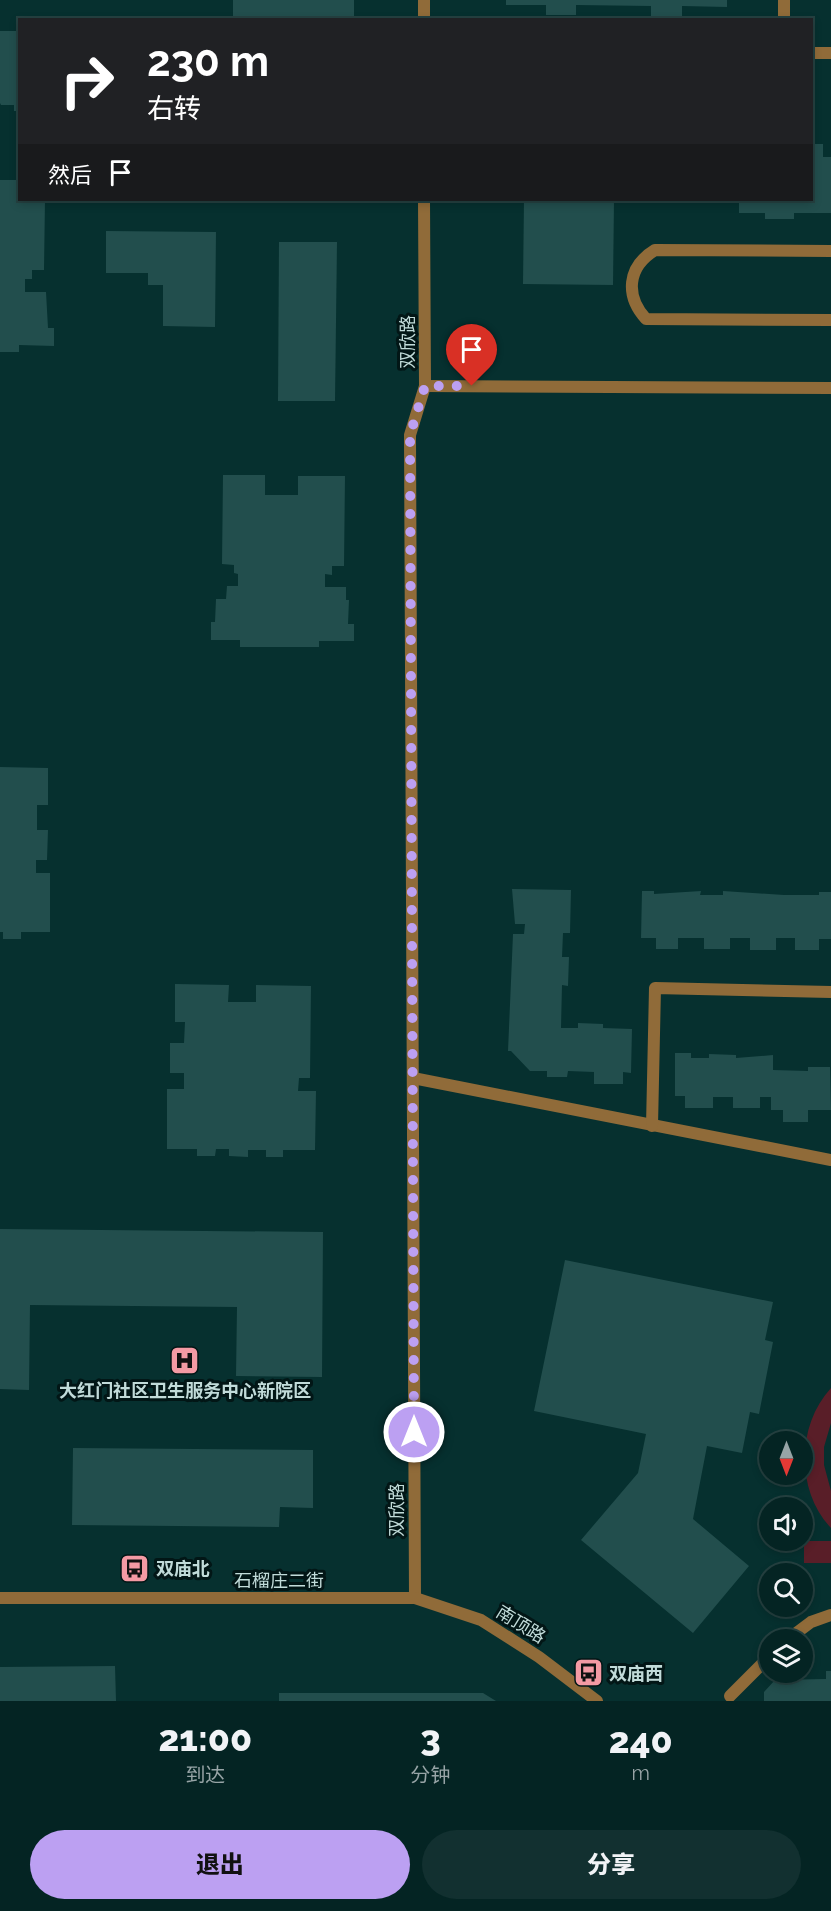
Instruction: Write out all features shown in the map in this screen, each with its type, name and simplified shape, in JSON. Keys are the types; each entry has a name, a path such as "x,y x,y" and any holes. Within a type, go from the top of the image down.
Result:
{"street":[{"path":"423,0 424,18"},
{"path":"784,0 784,18"},
{"path":"813,53 831,53"},
{"name":"双欣路","path":"415,1598 410,435 425,386 424,201"},
{"path":"831,251 655,250 637,265 631,288 632,300 646,319 831,320"},
{"path":"425,386 831,388"},
{"path":"652,1126 656,988 831,992"},
{"path":"413,1078 831,1160"},
{"name":"石榴庄二街","path":"0,1598 415,1598"},
{"name":"南顶路","path":"415,1598 481,1620 539,1657 597,1701"},
{"path":"802,1629 811,1622 831,1615"},
{"path":"730,1695 759,1667"}],"shaded area":[{"path":"831,1388 831,1423 824,1447 824,1465 831,1491 831,1528 820,1513 808,1485 813,1485 813,1431 808,1431 820,1403"},
{"path":"813,1541 831,1541 831,1563 804,1563 804,1551 813,1551"}],"building":[{"path":"233,0 354,0 354,18 233,18"},
{"path":"506,0 727,0 727,7 682,6 682,16 651,16 651,6 576,5 576,15 546,15 546,5 506,5"},
{"path":"0,31 18,31 18,111 14,111 14,105 1,105"},
{"path":"813,144 823,144 823,157 831,157 831,213 794,213 794,219 765,219 765,213 739,213 739,201 813,201"},
{"path":"0,180 18,180 18,201 45,201 44,270 32,270 32,279 25,279 25,292 46,292 48,328 54,328 54,346 19,345 19,352 0,352"},
{"path":"524,201 614,201 613,285 523,284"},
{"path":"106,231 216,232 215,327 163,326 163,285 148,285 148,273 106,273"},
{"path":"279,242 337,242 335,401 278,401"},
{"path":"223,475 265,475 265,495 298,495 298,476 345,476 344,566 332,566 332,575 325,574 325,587 346,587 346,600 349,600 348,624 354,624 354,641 319,641 319,647 240,647 240,640 211,640 211,622 215,622 216,599 226,599 227,586 238,586 238,574 234,573 234,565 222,564"},
{"path":"0,767 48,768 48,805 37,805 37,830 48,830 47,860 36,860 36,873 50,873 50,932 21,932 21,939 3,939 3,932 0,932"},
{"path":"512,889 571,890 570,933 563,933 562,957 569,957 568,986 562,985 561,1028 578,1028 578,1023 603,1024 603,1028 632,1029 631,1073 623,1072 623,1084 594,1084 594,1072 568,1071 567,1077 547,1077 547,1071 530,1071 511,1051 508,1051 513,934 524,934 525,924 515,924"},
{"path":"642,891 654,891 654,894 701,891 700,895 723,895 723,891 784,895 819,895 819,892 831,892 831,939 819,939 819,950 795,950 795,938 776,938 776,950 750,950 750,938 730,938 730,949 704,949 704,938 678,938 678,949 656,949 656,938 641,938"},
{"path":"175,984 229,985 228,1002 256,1002 256,985 311,986 310,1078 299,1078 298,1091 316,1091 315,1150 283,1150 283,1157 266,1157 266,1150 248,1150 248,1157 229,1156 229,1149 216,1149 215,1156 197,1156 197,1149 167,1149 167,1089 184,1089 184,1073 170,1073 170,1043 184,1043 185,1022 175,1022"},
{"path":"675,1053 691,1053 691,1058 709,1058 709,1054 736,1055 736,1058 773,1055 773,1070 808,1071 808,1067 830,1067 831,1110 808,1110 808,1122 783,1122 783,1110 771,1110 771,1097 760,1097 760,1108 733,1108 733,1097 713,1097 713,1108 685,1108 685,1096 675,1096"},
{"path":"0,1229 323,1232 322,1377 236,1376 237,1307 30,1305 29,1390 0,1389"},
{"path":"565,1260 773,1302 765,1340 773,1342 759,1414 750,1412 742,1453 707,1446 693,1519 749,1566 693,1633 581,1540 638,1473 646,1434 534,1411"},
{"path":"73,1448 313,1450 313,1508 280,1507 279,1527 72,1525"},
{"path":"115,1666 116,1701 0,1701 0,1667"},
{"path":"826,1671 831,1671 831,1701 764,1701 764,1692 772,1683 813,1683 813,1679 826,1679"},
{"path":"279,1693 483,1693 496,1701 279,1701"}],"place":[{"name":"大红门社区卫生服务中心新院区","path":"185,1361"},
{"name":"双庙北","path":"135,1568"},
{"name":"双庙西","path":"588,1673"}],"route":[{"path":"414,1432 410,435 425,386 472,386"}]}
